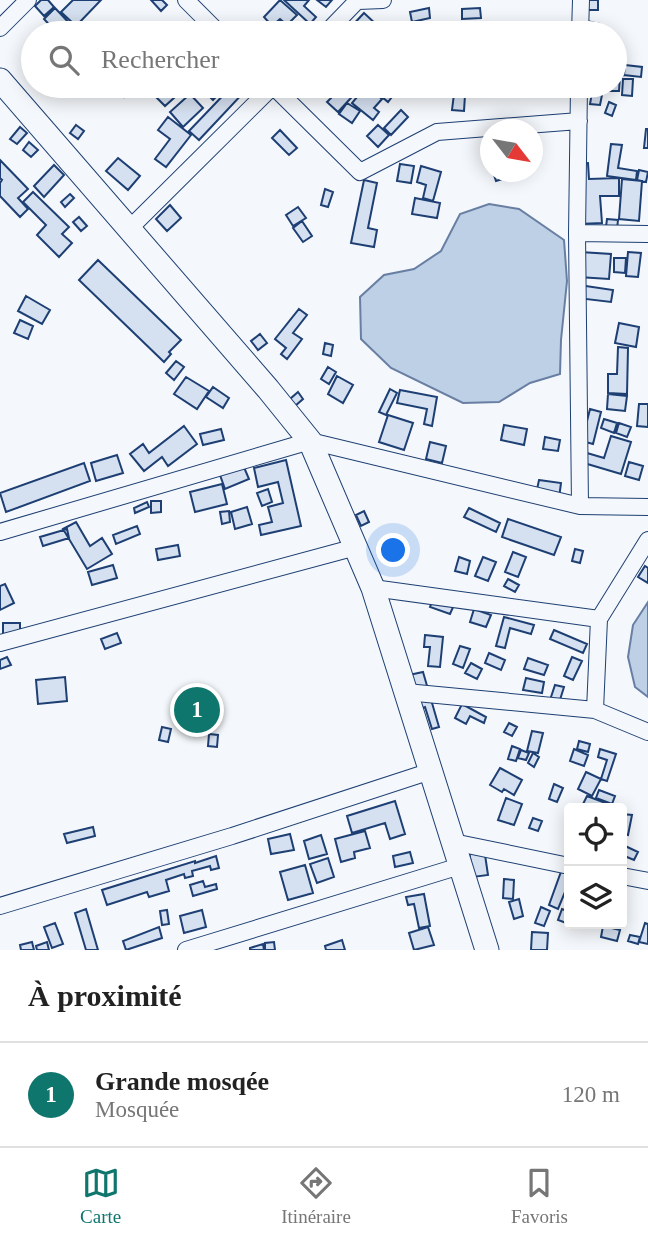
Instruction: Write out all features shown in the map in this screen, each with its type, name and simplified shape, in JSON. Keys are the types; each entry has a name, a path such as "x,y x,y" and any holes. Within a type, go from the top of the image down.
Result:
{"highway":[{"path":"0,80 268,388 310,441 373,588 487,950"}],"street":[{"path":"0,28 28,0"},
{"path":"186,0 207,21"},
{"path":"338,21 358,0 383,0"},
{"path":"580,21 581,0"},
{"path":"128,230 261,98"},
{"path":"285,98 359,172 437,132 579,121"},
{"path":"579,98 577,233 580,506"},
{"path":"577,233 648,234"},
{"path":"0,532 310,441 580,506 648,507"},
{"path":"595,710 599,619 648,540"},
{"path":"0,643 356,548"},
{"path":"373,588 599,619"},
{"path":"406,692 595,710 648,732"},
{"path":"0,906 232,836 431,771"},
{"path":"453,842 564,865"},
{"path":"186,950 460,866"},
{"path":"627,877 648,881"}],"water":[{"path":"489,204 519,209 564,240 567,281 560,374 530,383 499,402 463,403 391,368 361,339 360,297 384,275 414,269 441,251 460,214"},
{"path":"648,602 648,697 635,687 628,657 633,625"}],"building":[{"path":"41,0 48,0 54,7 44,16 35,6"},
{"path":"73,0 101,0 81,21 71,21 61,12"},
{"path":"151,0 162,0 167,5 161,11"},
{"path":"280,0 297,15 291,21 268,21 264,17"},
{"path":"284,0 309,0 304,6 316,17 313,21 307,21"},
{"path":"317,0 332,0 326,7"},
{"path":"577,0 598,0 598,10 588,10"},
{"path":"55,8 67,21 46,21 44,19"},
{"path":"429,8 430,18 412,21 410,12"},
{"path":"480,8 481,18 462,19 462,9"},
{"path":"364,13 373,21 356,21"},
{"path":"627,65 642,67 641,77 627,75"},
{"path":"627,79 633,79 632,96 627,96"},
{"path":"157,98 174,98 165,106"},
{"path":"186,98 194,98 203,108 183,127 170,112"},
{"path":"221,98 239,98 199,140 189,131"},
{"path":"331,98 351,98 338,112 327,102"},
{"path":"356,98 382,99 374,108 379,112 373,120 352,103"},
{"path":"454,98 465,98 464,111 452,110"},
{"path":"591,98 601,98 600,105 590,104"},
{"path":"609,102 616,105 612,116 605,113"},
{"path":"347,103 360,111 352,123 339,114"},
{"path":"401,110 408,117 391,135 384,128"},
{"path":"168,117 191,135 166,167 155,159 170,139 158,130"},
{"path":"76,125 84,131 78,139 70,133"},
{"path":"378,125 389,135 378,147 367,136"},
{"path":"20,127 27,133 17,144 10,139"},
{"path":"646,129 648,148 644,148"},
{"path":"280,130 297,148 289,155 272,138"},
{"path":"29,142 38,150 31,157 23,150"},
{"path":"611,144 622,145 618,168 637,171 636,180 607,176"},
{"path":"118,158 140,176 128,190 106,171"},
{"path":"0,160 28,189 18,198 28,209 20,217 0,196"},
{"path":"588,163 589,179 619,178 619,196 600,196 602,223 579,224 577,164"},
{"path":"400,164 414,166 411,183 397,181"},
{"path":"54,165 64,175 44,197 34,186"},
{"path":"421,166 441,172 433,201 423,198 426,185 417,182"},
{"path":"639,170 648,172 646,182 637,180"},
{"path":"622,179 642,181 639,221 619,219"},
{"path":"364,180 377,183 368,228 377,230 374,247 351,243"},
{"path":"325,189 333,192 328,207 321,205"},
{"path":"33,192 69,227 62,234 72,243 59,257 37,235 46,225 23,202"},
{"path":"70,194 74,198 65,207 61,202"},
{"path":"415,198 440,203 437,218 412,214"},
{"path":"170,205 181,218 167,231 156,219"},
{"path":"298,207 306,218 293,226 286,215"},
{"path":"79,217 87,226 81,231 73,222"},
{"path":"607,219 618,220 617,229 606,227"},
{"path":"302,221 312,236 303,242 293,228"},
{"path":"580,252 611,254 609,279 578,277"},
{"path":"628,252 641,253 638,277 626,276"},
{"path":"614,258 626,258 625,273 614,272"},
{"path":"98,260 181,340 169,352 171,354 164,362 79,280"},
{"path":"579,285 613,290 611,302 577,298"},
{"path":"26,296 50,310 42,324 18,311"},
{"path":"299,309 307,315 293,333 302,339 287,359 281,354 286,348 275,339"},
{"path":"20,320 33,326 28,339 14,333"},
{"path":"619,323 639,327 636,347 615,343"},
{"path":"260,334 267,343 258,350 251,341"},
{"path":"325,343 333,345 331,356 323,354"},
{"path":"618,347 628,348 627,394 608,393 608,374 617,374"},
{"path":"176,361 184,367 174,380 166,373"},
{"path":"328,367 336,372 329,384 321,379"},
{"path":"337,376 353,385 343,403 328,394"},
{"path":"186,377 209,391 197,409 174,394"},
{"path":"213,387 229,398 223,408 206,397"},
{"path":"390,389 397,393 386,415 379,412"},
{"path":"400,390 437,397 432,426 424,424 427,409 397,403"},
{"path":"298,392 303,399 295,406 290,399"},
{"path":"608,394 627,396 625,411 607,409"},
{"path":"639,404 648,404 648,427 637,426"},
{"path":"590,409 601,412 593,444 582,441"},
{"path":"388,415 413,423 404,450 379,442"},
{"path":"604,419 617,423 614,433 601,428"},
{"path":"619,423 631,427 627,437 616,433"},
{"path":"504,425 527,429 524,445 501,440"},
{"path":"184,426 197,444 168,466 162,457 144,471 130,454 143,444 149,453"},
{"path":"221,429 224,440 203,445 200,434"},
{"path":"611,436 631,442 621,474 584,463 587,453 604,458"},
{"path":"545,437 560,440 558,451 543,449"},
{"path":"430,442 446,446 442,463 426,459"},
{"path":"117,455 123,473 96,481 91,463"},
{"path":"286,460 301,526 261,535 259,525 272,522 268,507 283,503 278,482 258,487 254,468"},
{"path":"629,462 643,466 639,480 625,476"},
{"path":"84,463 90,481 6,512 0,493"},
{"path":"243,465 249,479 225,489 220,475"},
{"path":"539,480 561,483 559,498 536,494"},
{"path":"222,484 227,504 195,512 190,492"},
{"path":"268,489 272,502 262,506 257,493"},
{"path":"151,501 161,501 161,512 151,513"},
{"path":"147,502 149,507 135,513 134,508"},
{"path":"247,507 252,524 235,529 231,512"},
{"path":"469,508 500,523 496,532 464,517"},
{"path":"229,511 230,522 222,524 220,512"},
{"path":"364,511 369,522 361,526 356,515"},
{"path":"508,519 561,537 554,555 502,537"},
{"path":"76,522 90,546 102,538 112,554 87,569 63,529"},
{"path":"137,526 140,534 116,544 113,535"},
{"path":"67,529 69,538 43,546 40,537"},
{"path":"178,545 180,556 158,560 156,549"},
{"path":"575,549 583,551 580,563 572,561"},
{"path":"513,552 526,557 518,577 505,572"},
{"path":"459,557 470,561 467,574 455,571"},
{"path":"483,557 496,562 488,581 475,576"},
{"path":"113,565 117,578 92,585 88,572"},
{"path":"645,566 648,568 648,583 638,577"},
{"path":"508,579 519,585 515,592 504,586"},
{"path":"5,584 14,603 0,610 0,586"},
{"path":"434,597 454,605 450,614 430,607"},
{"path":"474,609 491,615 486,627 470,622"},
{"path":"504,617 534,625 531,634 510,628 505,648 496,646"},
{"path":"3,623 20,623 20,633 3,634"},
{"path":"554,630 587,644 583,653 550,639"},
{"path":"117,633 121,643 105,649 101,639"},
{"path":"425,635 443,637 440,667 428,666 430,647 424,647"},
{"path":"460,646 470,649 463,668 453,664"},
{"path":"489,653 505,660 501,670 485,663"},
{"path":"7,657 11,665 0,669 0,660"},
{"path":"572,657 582,661 573,680 564,676"},
{"path":"528,658 548,665 544,675 524,669"},
{"path":"471,663 482,669 477,679 465,673"},
{"path":"423,672 439,727 432,729 425,707 419,709 409,675"},
{"path":"65,677 67,701 38,704 36,680"},
{"path":"526,678 544,682 542,693 523,690"},
{"path":"555,685 564,687 559,703 550,700"},
{"path":"188,696 206,700 202,718 184,715"},
{"path":"462,704 486,717 484,723 470,716 466,724 455,718"},
{"path":"509,723 517,727 512,736 504,732"},
{"path":"162,727 171,729 168,742 159,740"},
{"path":"532,731 543,733 538,753 527,751"},
{"path":"209,734 218,735 217,747 208,746"},
{"path":"579,741 590,744 588,752 577,749"},
{"path":"512,746 520,749 516,761 508,759"},
{"path":"574,749 588,755 584,766 570,761"},
{"path":"600,749 616,754 607,781 601,779 607,760 598,757"},
{"path":"521,750 529,753 526,760 518,758"},
{"path":"533,753 539,757 534,767 528,763"},
{"path":"500,768 522,780 514,795 490,785"},
{"path":"586,772 601,779 592,796 578,789"},
{"path":"554,784 563,788 557,802 549,799"},
{"path":"599,790 615,796 612,803 596,798"},
{"path":"587,796 603,802 602,803 584,803"},
{"path":"506,798 522,804 514,825 498,820"},
{"path":"395,801 405,834 390,839 385,823 352,833 347,816"},
{"path":"627,814 632,815 627,835"},
{"path":"533,818 542,821 538,831 529,828"},
{"path":"93,827 95,836 67,843 64,834"},
{"path":"365,831 370,848 354,852 355,858 341,862 335,839"},
{"path":"290,834 294,850 271,854 268,839"},
{"path":"321,835 327,854 309,859 304,841"},
{"path":"627,847 638,852 634,860 627,857"},
{"path":"484,848 488,875 473,877 469,851"},
{"path":"410,852 413,863 395,867 393,856"},
{"path":"216,856 219,868 211,870 210,866 192,871 193,876 185,878 184,874 166,880 169,891 149,897 147,892 107,905 102,890"},
{"path":"328,858 334,877 317,883 310,864"},
{"path":"305,865 313,893 288,900 280,872"},
{"path":"564,870 564,894 558,909 549,905"},
{"path":"504,879 514,880 513,899 503,898"},
{"path":"203,881 205,887 216,884 217,889 193,896 190,885"},
{"path":"424,894 430,926 419,928 414,904 408,905 406,897"},
{"path":"519,899 523,916 514,919 509,902"},
{"path":"541,907 550,911 544,926 535,923"},
{"path":"86,909 98,950 86,950 75,913"},
{"path":"562,909 564,910 564,922 558,920"},
{"path":"167,910 169,924 162,925 160,911"},
{"path":"202,910 206,927 184,933 180,916"},
{"path":"55,923 63,944 52,948 44,927"},
{"path":"645,923 648,924 648,944 639,942"},
{"path":"159,927 162,938 126,950 123,941"},
{"path":"428,927 434,945 414,950 409,933"},
{"path":"602,929 620,930 617,941 601,937"},
{"path":"532,932 548,933 547,950 531,950"},
{"path":"630,935 640,937 638,944 628,941"},
{"path":"342,940 345,950 326,950 325,946"},
{"path":"32,942 34,950 21,950 20,945"},
{"path":"47,942 49,950 37,950 36,946"},
{"path":"274,942 275,950 265,950 265,943"},
{"path":"263,944 264,950 250,950 250,948"}],"place":[{"name":"Grande mosqée","path":"197,710"}]}
